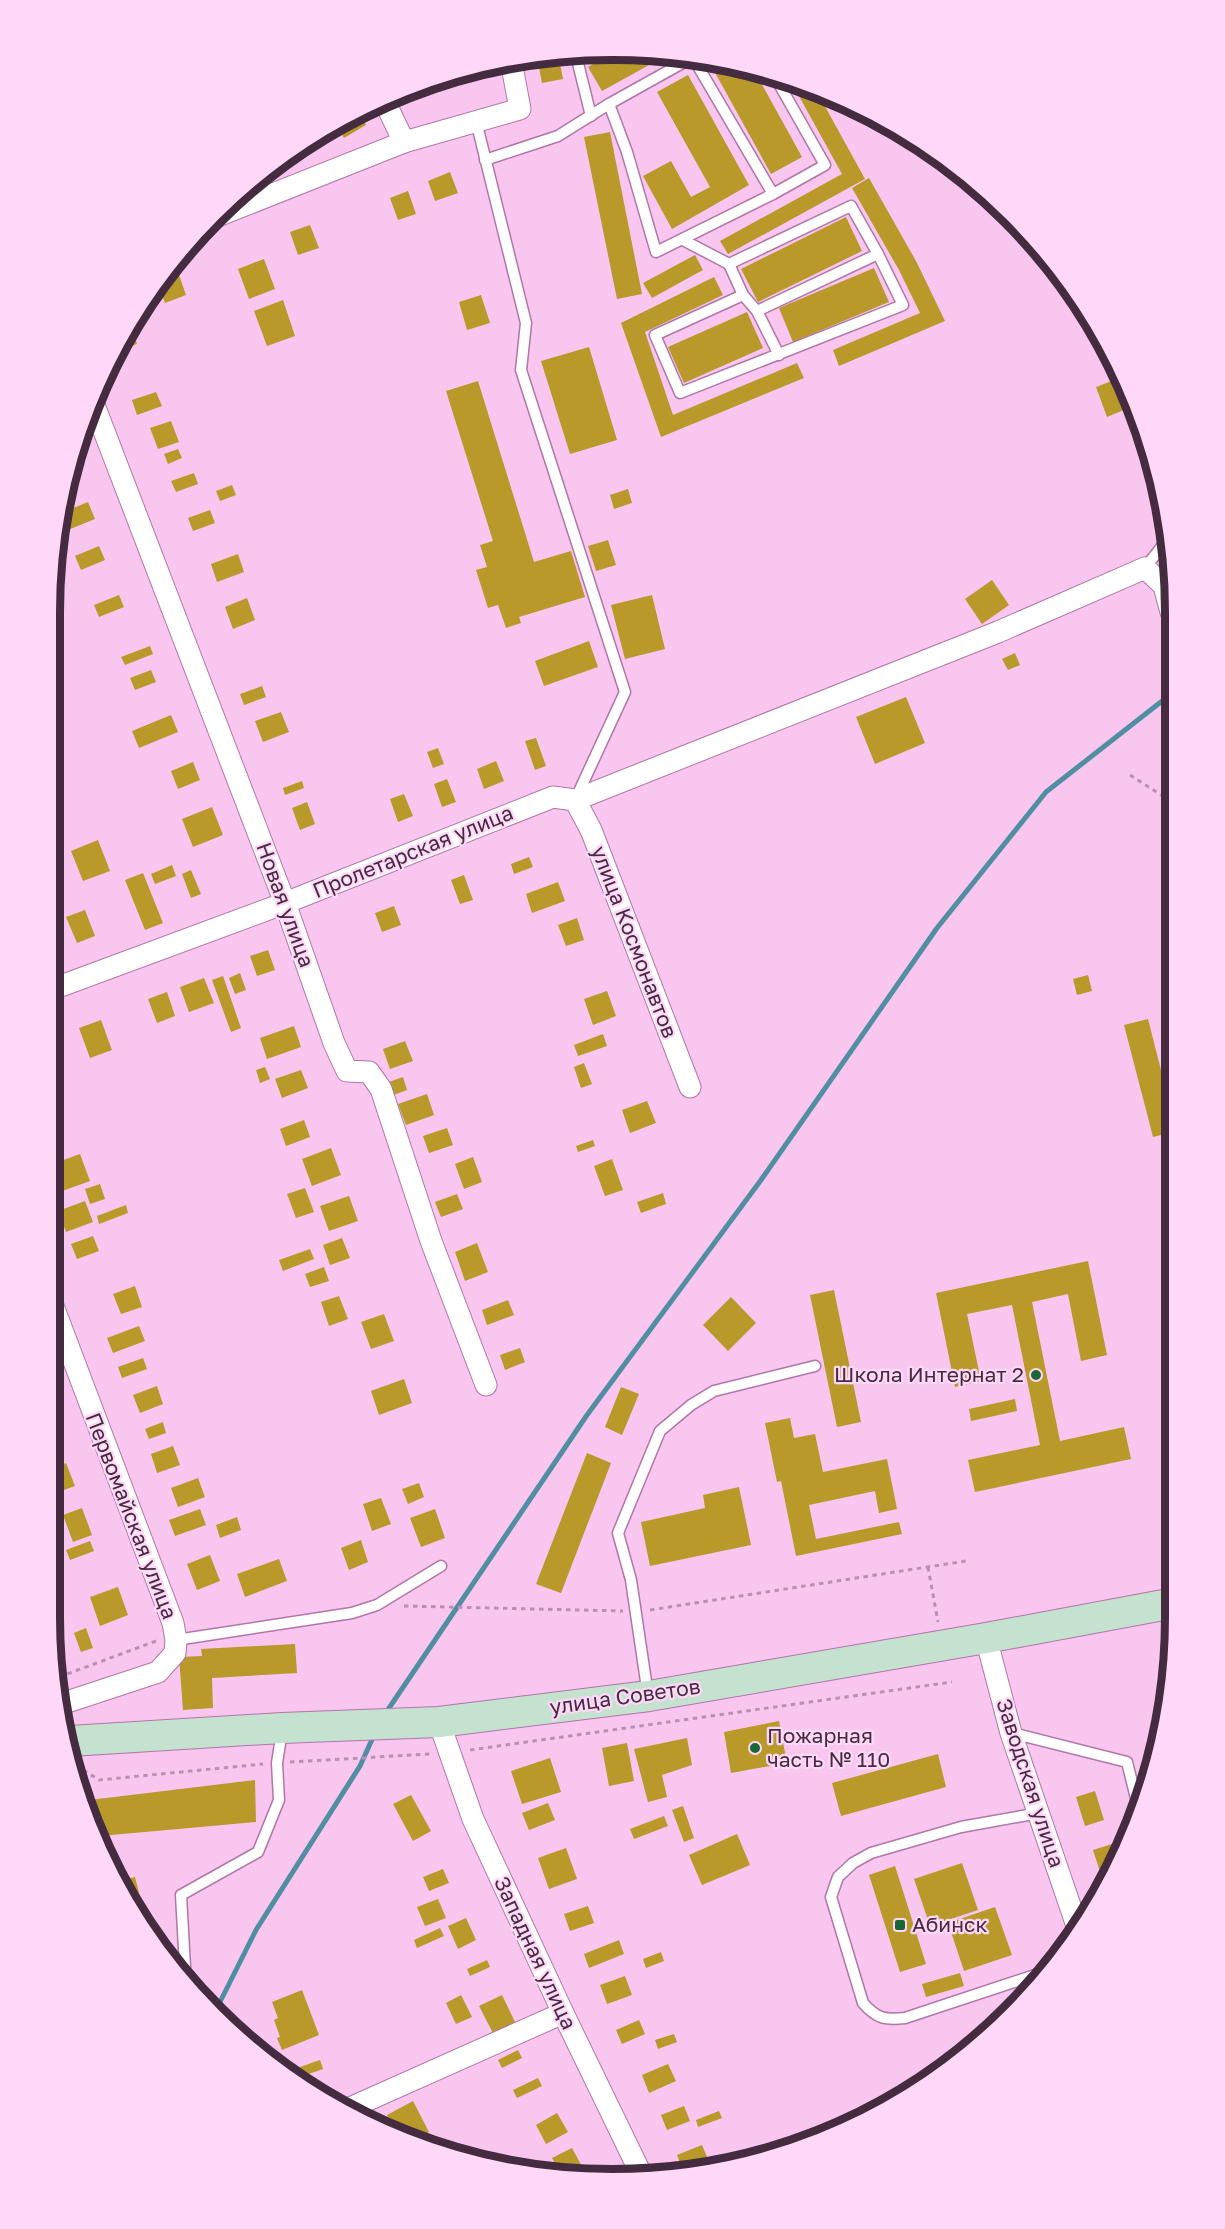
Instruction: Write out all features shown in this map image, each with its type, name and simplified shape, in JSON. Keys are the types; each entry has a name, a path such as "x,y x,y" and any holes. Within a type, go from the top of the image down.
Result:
{"main road":[{"name":"улица Советов","path":"75,1741 282,1728 439,1722 649,1696 1165,1605"}],"street":[{"path":"236,209 404,142 520,109 512,70"},
{"path":"388,108 404,142"},
{"name":"Новая улица","path":"97,413 285,903 334,1043 347,1071 369,1072 381,1089 431,1241 486,1385"},
{"path":"575,800 998,632 1145,568 1164,587"},
{"name":"Пролетарская улица","path":"60,986 285,903 553,797 575,800"},
{"name":"улица Космонавтов","path":"575,800 591,830 690,1087"},
{"name":"Первомайская улица","path":"60,1324 173,1623 176,1640 175,1653 158,1672 67,1702"},
{"name":"Заводская улица","path":"986,1638 1011,1733 1075,1919"},
{"name":"Западная улица","path":"439,1722 473,1819 638,2168"},
{"path":"356,2105 563,2013"}],"lane":[{"path":"577,61 591,116"},
{"path":"485,160 558,136 680,64"},
{"path":"699,67 773,194"},
{"path":"609,104 627,152 656,252 773,194 825,165 780,86"},
{"path":"476,121 526,324 521,370 625,692 575,800"},
{"path":"729,264 851,206 903,305 680,393 655,335 743,295"},
{"path":"683,240 729,264 743,295 757,311 779,355"},
{"path":"757,311 878,254"},
{"path":"1145,568 1161,548"},
{"path":"649,1696 631,1580 618,1533 660,1431 691,1405 714,1391 815,1366"},
{"path":"176,1640 352,1613 377,1605 441,1566"},
{"path":"185,1966 181,1895 258,1852 279,1800 277,1763 282,1728"},
{"path":"1011,1733 1127,1762 1135,1796"},
{"path":"1032,1976 905,2018 889,2020 873,2014 863,2004 831,1897 838,1877 853,1863 871,1852 961,1827 1039,1813"}],"path":[{"path":"1130,776 1165,798"},
{"path":"377,1605 636,1612 966,1561"},
{"path":"928,1567 938,1624"},
{"path":"63,1675 160,1640 176,1640"}],"building":[{"path":"599,60 614,60 616,64 623,60 655,62 602,91 588,67"},
{"path":"560,63 563,79 542,83 539,65"},
{"path":"713,70 760,80 802,157 771,174"},
{"path":"688,75 749,185 672,229 643,176 671,161 691,197 710,187 657,92"},
{"path":"796,91 822,101 865,179 728,254 720,241 842,174"},
{"path":"363,120 366,125 344,138 340,132"},
{"path":"610,132 642,294 617,299 584,137"},
{"path":"450,172 458,193 435,201 428,181"},
{"path":"869,178 916,261 945,321 839,366 833,350 920,313 899,270 852,188"},
{"path":"408,191 416,214 398,220 390,198"},
{"path":"846,217 862,251 758,302 741,269"},
{"path":"310,225 319,248 298,255 290,232"},
{"path":"695,255 703,270 652,298 643,283"},
{"path":"264,259 275,289 249,299 238,269"},
{"path":"874,268 889,302 793,342 779,308"},
{"path":"177,272 186,295 165,303 161,294"},
{"path":"714,277 723,295 645,332 673,415 797,363 804,378 661,437 621,323"},
{"path":"481,295 490,323 467,330 459,302"},
{"path":"283,300 295,336 267,346 254,311"},
{"path":"747,312 763,348 684,383 668,347"},
{"path":"134,336 137,344 128,347"},
{"path":"589,347 617,440 570,454 541,361"},
{"path":"1114,380 1126,409 1107,417 1096,387"},
{"path":"478,381 534,562 571,551 585,597 519,617 521,623 506,628 498,605 488,608 476,570 487,567 480,545 493,541 446,391"},
{"path":"156,392 162,406 137,415 132,400"},
{"path":"171,421 179,442 158,449 150,428"},
{"path":"178,449 182,458 168,464 164,454"},
{"path":"194,473 198,484 176,492 171,481"},
{"path":"232,485 236,495 220,501 216,491"},
{"path":"628,489 632,503 614,509 610,495"},
{"path":"88,502 95,519 68,530 70,509"},
{"path":"210,510 215,523 193,531 188,518"},
{"path":"608,540 616,565 596,571 588,546"},
{"path":"99,546 105,560 81,570 75,556"},
{"path":"238,554 244,572 217,582 211,564"},
{"path":"992,580 1009,605 982,624 965,599"},
{"path":"119,595 124,607 99,617 94,605"},
{"path":"652,595 665,649 625,659 611,605"},
{"path":"247,598 255,620 233,629 225,607"},
{"path":"589,641 598,667 544,686 535,661"},
{"path":"150,646 153,654 125,665 121,657"},
{"path":"1015,653 1020,665 1008,670 1002,659"},
{"path":"151,670 156,682 135,690 130,678"},
{"path":"262,686 266,697 244,705 240,694"},
{"path":"906,697 925,743 875,764 856,717"},
{"path":"281,712 289,732 263,742 255,721"},
{"path":"171,715 178,732 139,748 132,731"},
{"path":"536,738 546,766 535,770 525,741"},
{"path":"438,748 444,764 433,768 427,752"},
{"path":"496,761 504,781 484,789 477,769"},
{"path":"193,762 200,780 178,789 171,771"},
{"path":"447,779 456,802 442,807 434,784"},
{"path":"302,781 304,788 285,795 283,788"},
{"path":"404,794 413,816 398,822 390,799"},
{"path":"307,802 315,824 300,830 292,808"},
{"path":"212,807 223,835 193,847 182,819"},
{"path":"98,840 110,871 83,881 71,851"},
{"path":"529,857 533,867 514,874 511,864"},
{"path":"172,865 176,876 155,884 151,874"},
{"path":"191,870 201,894 191,898 182,874"},
{"path":"143,873 163,923 145,930 125,880"},
{"path":"464,875 473,900 460,904 451,880"},
{"path":"558,882 565,901 532,913 526,894"},
{"path":"394,906 401,925 382,932 375,913"},
{"path":"85,910 95,936 77,943 66,917"},
{"path":"577,918 584,940 566,946 558,925"},
{"path":"268,950 275,970 257,976 250,956"},
{"path":"240,973 246,990 235,994 229,978"},
{"path":"1088,975 1092,991 1077,995 1073,979"},
{"path":"223,976 241,1028 231,1032 212,980"},
{"path":"204,978 214,1003 189,1012 180,987"},
{"path":"607,991 616,1016 593,1025 584,999"},
{"path":"167,992 175,1016 157,1023 148,999"},
{"path":"1148,1019 1165,1086 1165,1134 1153,1137 1124,1025"},
{"path":"101,1020 112,1050 90,1058 79,1028"},
{"path":"294,1026 301,1047 267,1059 260,1038"},
{"path":"603,1034 607,1046 578,1056 574,1045"},
{"path":"405,1041 413,1061 390,1069 383,1049"},
{"path":"584,1063 592,1084 581,1088 574,1067"},
{"path":"265,1067 270,1079 260,1083 256,1070"},
{"path":"301,1070 308,1088 282,1098 275,1079"},
{"path":"403,1077 407,1090 391,1096 386,1083"},
{"path":"427,1094 434,1115 406,1125 398,1104"},
{"path":"647,1101 656,1123 630,1133 622,1110"},
{"path":"304,1120 310,1137 286,1146 280,1129"},
{"path":"447,1128 453,1145 429,1153 423,1136"},
{"path":"593,1140 595,1146 578,1152 576,1146"},
{"path":"331,1148 341,1175 312,1186 302,1159"},
{"path":"80,1154 90,1181 60,1192 60,1161"},
{"path":"473,1157 482,1182 464,1189 455,1164"},
{"path":"612,1159 623,1190 605,1196 594,1166"},
{"path":"100,1184 105,1199 90,1204 85,1189"},
{"path":"305,1188 314,1212 296,1218 287,1194"},
{"path":"663,1193 666,1204 641,1213 637,1202"},
{"path":"457,1194 463,1209 441,1217 435,1202"},
{"path":"349,1196 358,1221 329,1231 320,1206"},
{"path":"85,1201 93,1222 66,1232 60,1210"},
{"path":"126,1205 128,1213 99,1224 97,1216"},
{"path":"93,1236 99,1251 77,1259 71,1244"},
{"path":"342,1238 350,1258 330,1265 323,1245"},
{"path":"477,1243 488,1272 465,1281 455,1252"},
{"path":"310,1249 314,1259 283,1271 279,1260"},
{"path":"1088,1261 1107,1355 1081,1361 1068,1294 1032,1302 1060,1441 1124,1427 1131,1459 975,1492 968,1460 1040,1445 1012,1305 967,1314 981,1381 955,1387 936,1293"},
{"path":"324,1267 329,1281 310,1287 305,1274"},
{"path":"135,1286 142,1307 121,1314 113,1294"},
{"path":"834,1290 861,1422 837,1427 810,1295"},
{"path":"339,1296 348,1319 329,1326 321,1302"},
{"path":"731,1297 756,1323 728,1351 703,1325"},
{"path":"508,1300 514,1315 487,1325 482,1310"},
{"path":"384,1314 394,1341 371,1349 361,1322"},
{"path":"139,1326 145,1341 113,1353 107,1338"},
{"path":"520,1348 525,1362 505,1370 500,1355"},
{"path":"143,1358 147,1369 122,1378 118,1367"},
{"path":"404,1379 412,1403 379,1415 371,1391"},
{"path":"157,1386 163,1404 140,1413 133,1395"},
{"path":"621,1387 639,1394 622,1435 605,1427"},
{"path":"1015,1399 1017,1411 971,1421 969,1409"},
{"path":"790,1418 794,1438 815,1434 823,1472 887,1459 897,1509 879,1513 875,1491 809,1505 816,1539 899,1522 902,1534 796,1556 781,1481 777,1482 765,1423"},
{"path":"163,1422 166,1433 149,1439 145,1429"},
{"path":"173,1446 180,1465 157,1473 151,1454"},
{"path":"587,1453 611,1463 561,1593 536,1584"},
{"path":"66,1463 75,1486 60,1491 60,1465"},
{"path":"198,1478 205,1497 178,1507 171,1488"},
{"path":"419,1483 424,1497 408,1504 402,1489"},
{"path":"739,1487 751,1545 650,1566 641,1522 705,1508 703,1495"},
{"path":"381,1498 391,1524 372,1531 363,1504"},
{"path":"82,1508 92,1535 73,1542 63,1515"},
{"path":"200,1509 206,1525 175,1536 169,1520"},
{"path":"435,1509 445,1538 421,1547 410,1518"},
{"path":"237,1517 241,1530 220,1538 216,1525"},
{"path":"361,1540 368,1562 349,1570 341,1548"},
{"path":"90,1541 94,1551 70,1560 66,1550"},
{"path":"210,1555 220,1581 197,1590 187,1564"},
{"path":"279,1559 287,1581 245,1597 237,1574"},
{"path":"118,1587 128,1615 100,1626 90,1597"},
{"path":"86,1628 93,1648 81,1652 74,1633"},
{"path":"295,1644 297,1673 212,1678 213,1708 183,1710 179,1657 202,1656 201,1649"},
{"name":"Пожарная часть № 110","path":"779,1721 787,1763 731,1773 724,1732"},
{"path":"687,1738 692,1765 662,1775 667,1797 648,1802 634,1749"},
{"path":"627,1743 634,1781 609,1786 602,1748"},
{"path":"938,1754 946,1787 841,1816 832,1783"},
{"path":"550,1758 561,1792 522,1804 511,1771"},
{"path":"255,1780 256,1822 105,1836 91,1800"},
{"path":"1095,1791 1104,1820 1085,1826 1076,1797"},
{"path":"411,1795 431,1831 413,1841 393,1804"},
{"path":"548,1803 555,1820 529,1830 522,1813"},
{"path":"683,1806 694,1838 684,1842 672,1810"},
{"path":"664,1816 668,1826 634,1839 630,1829"},
{"path":"737,1834 750,1865 702,1885 689,1855"},
{"path":"1112,1844 1114,1849 1101,1874 1093,1850"},
{"path":"566,1848 577,1879 549,1889 538,1858"},
{"path":"962,1863 978,1910 930,1926 914,1879"},
{"path":"895,1866 926,1964 900,1972 869,1875"},
{"path":"443,1869 449,1883 429,1891 423,1877"},
{"path":"135,1877 143,1907 134,1893 127,1879"},
{"path":"438,1899 446,1918 425,1926 417,1907"},
{"path":"588,1906 594,1923 570,1931 564,1914"},
{"path":"995,1907 1012,1955 964,1971 948,1923"},
{"path":"466,1918 476,1940 458,1949 448,1926"},
{"path":"440,1928 444,1936 417,1948 414,1940"},
{"path":"619,1940 624,1954 589,1968 584,1954"},
{"path":"661,1952 664,1961 646,1968 643,1959"},
{"path":"487,1960 490,1967 470,1976 467,1969"},
{"path":"960,1973 964,1986 926,1997 922,1984"},
{"path":"625,1976 632,1995 607,2004 600,1985"},
{"path":"302,1990 319,2035 282,2050 274,2020 278,2018 272,2002"},
{"path":"461,1995 472,2017 456,2024 446,2003"},
{"path":"502,1995 516,2024 494,2035 479,2006"},
{"path":"639,2020 645,2034 622,2044 616,2030"},
{"path":"674,2034 677,2042 658,2049 655,2040"},
{"path":"518,2050 522,2058 502,2068 498,2060"},
{"path":"320,2060 323,2069 305,2075 300,2067"},
{"path":"668,2064 676,2081 649,2093 642,2075"},
{"path":"538,2078 542,2086 517,2098 513,2090"},
{"path":"413,2101 429,2132 423,2135 401,2127 391,2122 387,2115"},
{"path":"684,2106 690,2121 667,2130 661,2115"},
{"path":"719,2111 722,2118 698,2127 696,2120"},
{"path":"557,2113 568,2132 546,2144 536,2125"},
{"path":"702,2145 708,2160 681,2164 677,2155"},
{"path":"572,2148 583,2168 556,2166 552,2158"}],"waterway":[{"path":"385,1714 587,1415 761,1180 937,928 1046,792 1165,699"},
{"path":"220,2005 256,1930 360,1766 375,1733"}],"place":[{"name":"Школа Интернат 2","path":"1036,1375"},
{"name":"Пожарная часть № 110","path":"755,1748"},
{"name":"Абинск","path":"900,1925"}]}
